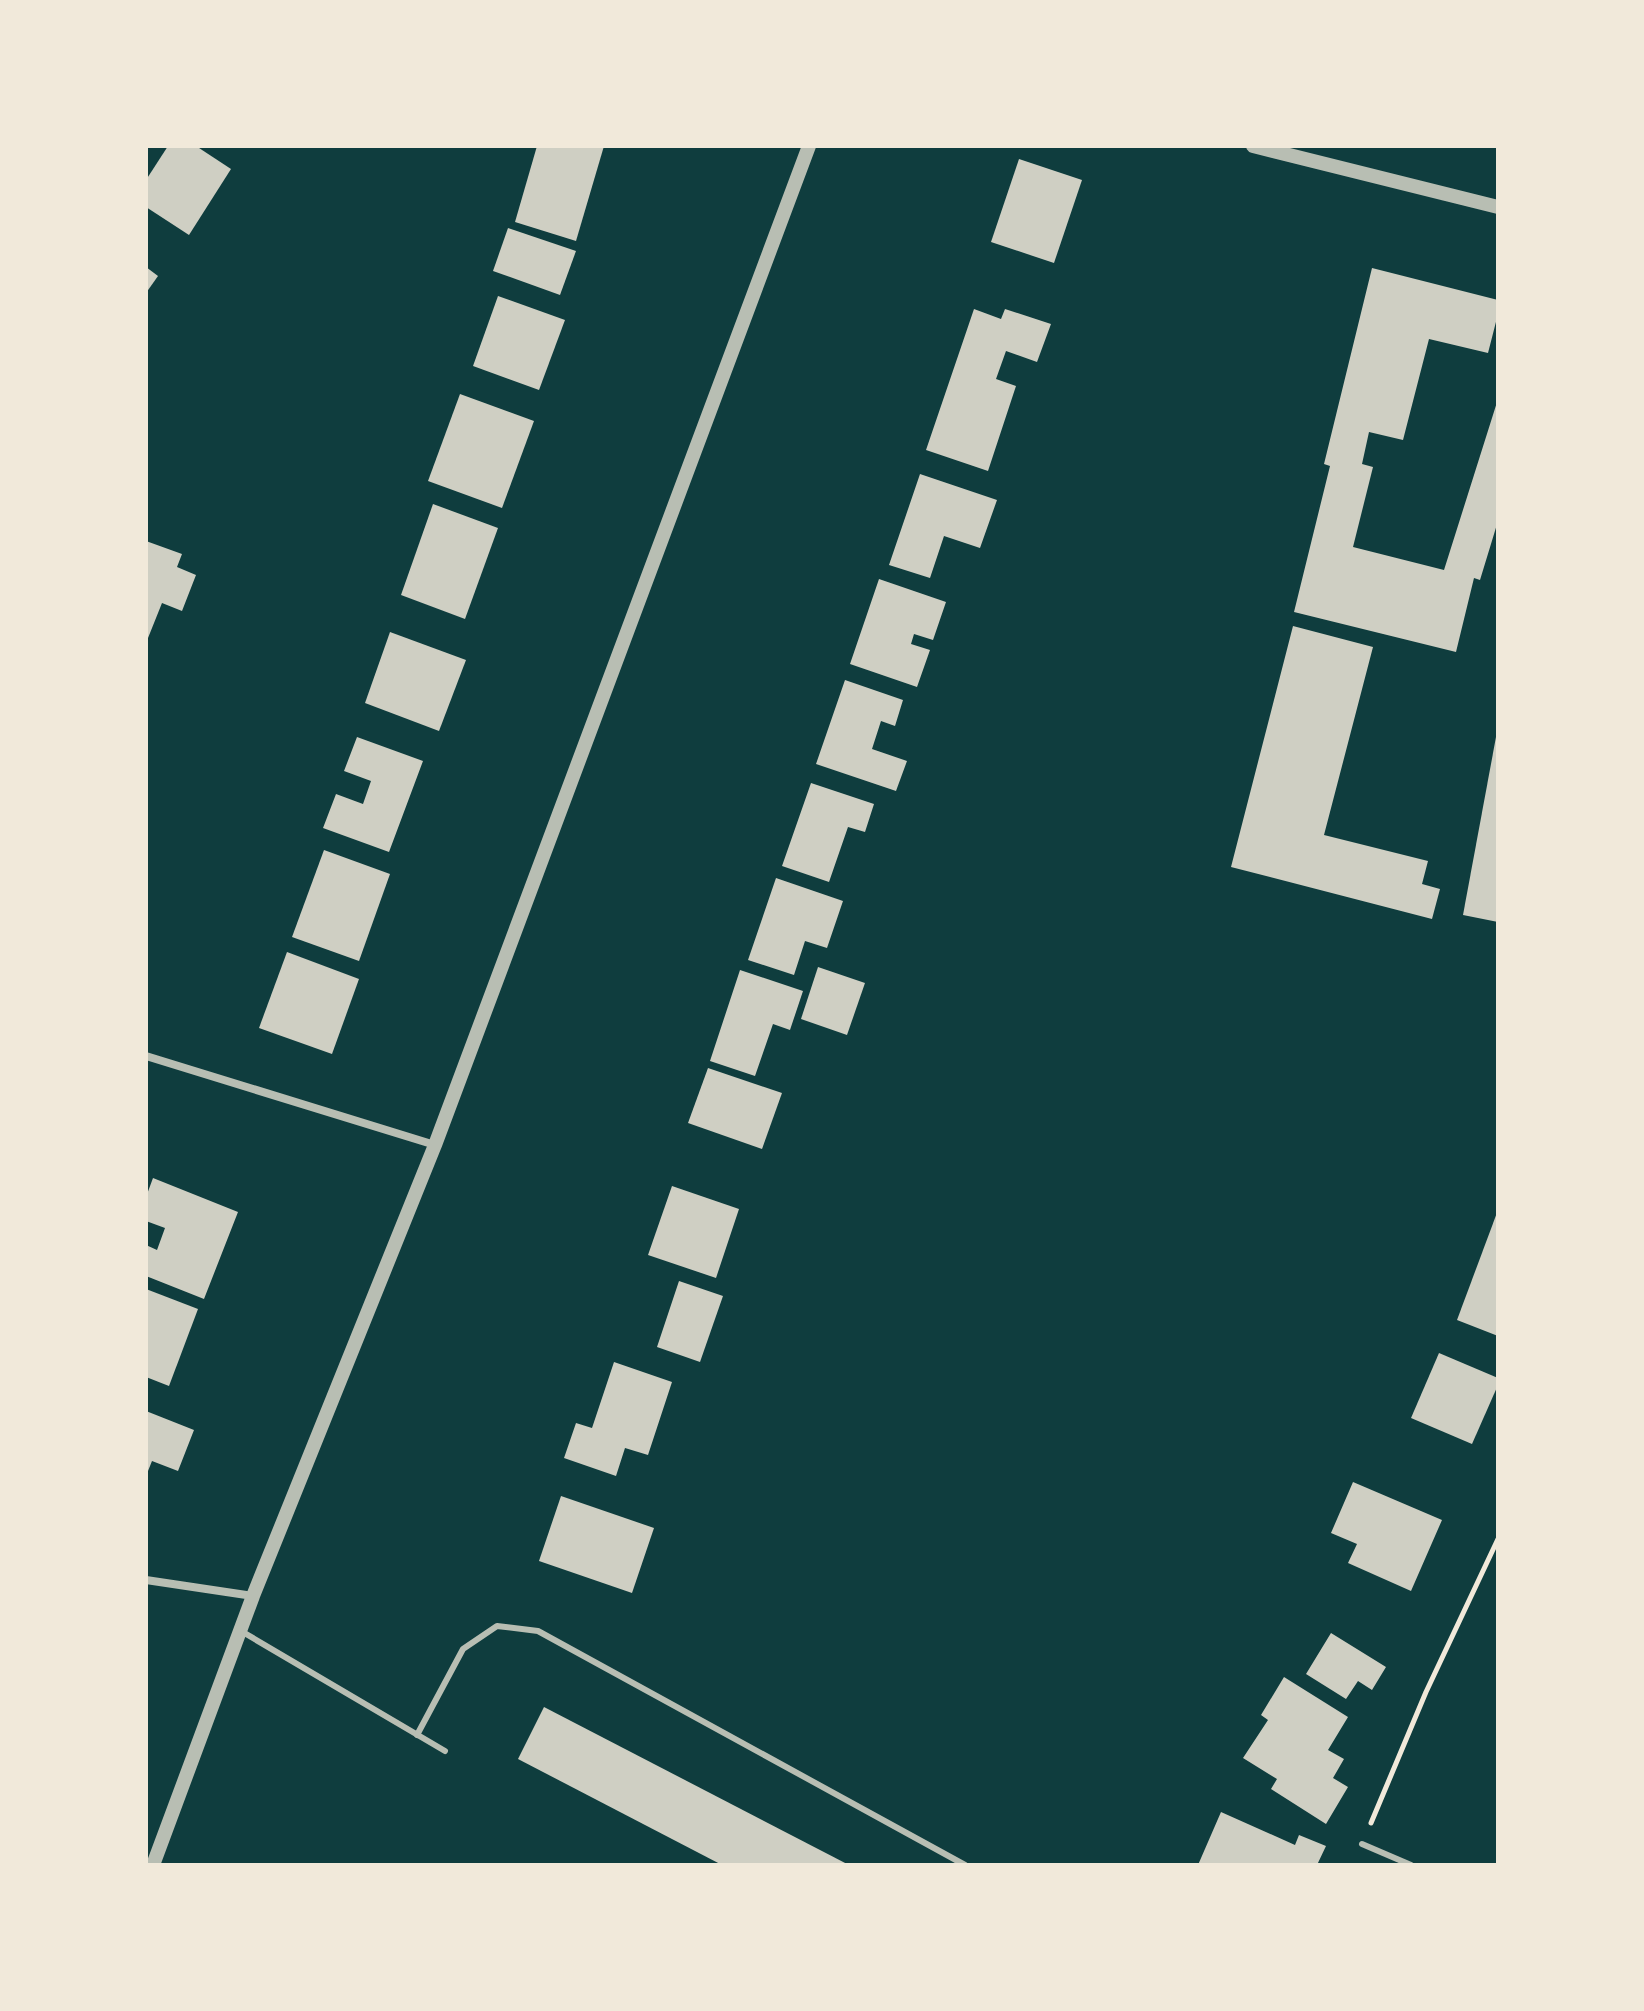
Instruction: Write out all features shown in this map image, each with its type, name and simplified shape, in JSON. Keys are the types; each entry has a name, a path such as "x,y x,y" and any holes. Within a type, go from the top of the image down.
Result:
{"street":[{"path":"153,1865 253,1596 435,1145 809,146"},
{"path":"1253,146 1498,207"},
{"path":"146,1056 435,1145"},
{"path":"146,1580 253,1596"}],"lane":[{"path":"417,1735 463,1649 497,1626 538,1631 965,1865"},
{"path":"240,1631 445,1751"},
{"path":"1362,1844 1411,1865"}],"path":[{"path":"1362,1844 1426,1692 1498,1539"}],"building":[{"path":"168,146 196,146 231,169 189,235 146,207 146,180"},
{"path":"537,146 604,146 576,241 515,222"},
{"path":"1019,159 1082,180 1054,263 991,242"},
{"path":"508,228 576,251 560,295 493,271"},
{"path":"146,267 158,276 146,293"},
{"path":"1372,268 1498,300 1498,314 1488,353 1429,339 1403,440 1369,432 1362,464 1373,467 1353,547 1444,570 1498,399 1498,521 1480,580 1474,578 1456,652 1294,612 1330,466 1324,464"},
{"path":"498,296 565,320 539,390 473,366"},
{"path":"974,309 1001,319 1005,309 1051,324 1037,362 1006,351 996,379 1016,386 988,471 926,450"},
{"path":"460,394 534,421 502,508 428,481"},
{"path":"920,474 997,500 980,548 944,536 930,578 889,565"},
{"path":"433,504 498,528 465,619 401,595"},
{"path":"146,541 182,554 177,567 196,575 182,611 162,603 146,643"},
{"path":"879,579 946,602 933,640 914,634 911,644 930,650 917,687 850,664"},
{"path":"1293,626 1373,647 1324,835 1428,861 1422,884 1440,889 1432,919 1231,867"},
{"path":"390,632 466,660 439,731 365,703"},
{"path":"845,680 903,700 895,726 881,721 872,749 907,761 896,791 816,764"},
{"path":"357,737 423,761 389,852 323,828 336,794 363,804 371,781 344,771"},
{"path":"1498,737 1498,922 1463,915"},
{"path":"811,783 874,804 865,832 848,827 829,882 782,866"},
{"path":"324,850 390,874 359,961 292,937"},
{"path":"776,878 843,901 827,948 805,941 794,975 748,960"},
{"path":"287,952 359,979 332,1054 259,1028"},
{"path":"818,967 865,983 847,1035 801,1019"},
{"path":"740,970 803,991 790,1030 773,1024 755,1076 710,1061"},
{"path":"708,1068 782,1093 762,1149 688,1123"},
{"path":"153,1178 238,1212 204,1299 146,1276 146,1245 157,1250 165,1228 146,1221 146,1197"},
{"path":"672,1186 739,1209 716,1278 648,1255"},
{"path":"1498,1210 1498,1336 1457,1320"},
{"path":"679,1281 723,1296 700,1362 657,1347"},
{"path":"146,1289 198,1309 169,1386 146,1377"},
{"path":"1439,1353 1498,1378 1498,1385 1472,1444 1411,1418"},
{"path":"614,1362 672,1382 648,1455 625,1448 616,1476 564,1458 576,1423 592,1428"},
{"path":"146,1411 194,1430 178,1471 152,1461 146,1476"},
{"path":"1353,1482 1442,1520 1411,1591 1348,1563 1357,1544 1331,1533"},
{"path":"561,1496 654,1528 632,1593 539,1561"},
{"path":"1331,1633 1386,1667 1372,1690 1358,1681 1346,1699 1306,1674"},
{"path":"1284,1677 1348,1717 1328,1750 1344,1759 1333,1778 1348,1787 1326,1824 1271,1789 1277,1779 1243,1758 1268,1720 1261,1715"},
{"path":"544,1707 849,1865 722,1865 518,1759"},
{"path":"1221,1812 1295,1845 1299,1835 1326,1846 1317,1865 1198,1865"}]}
